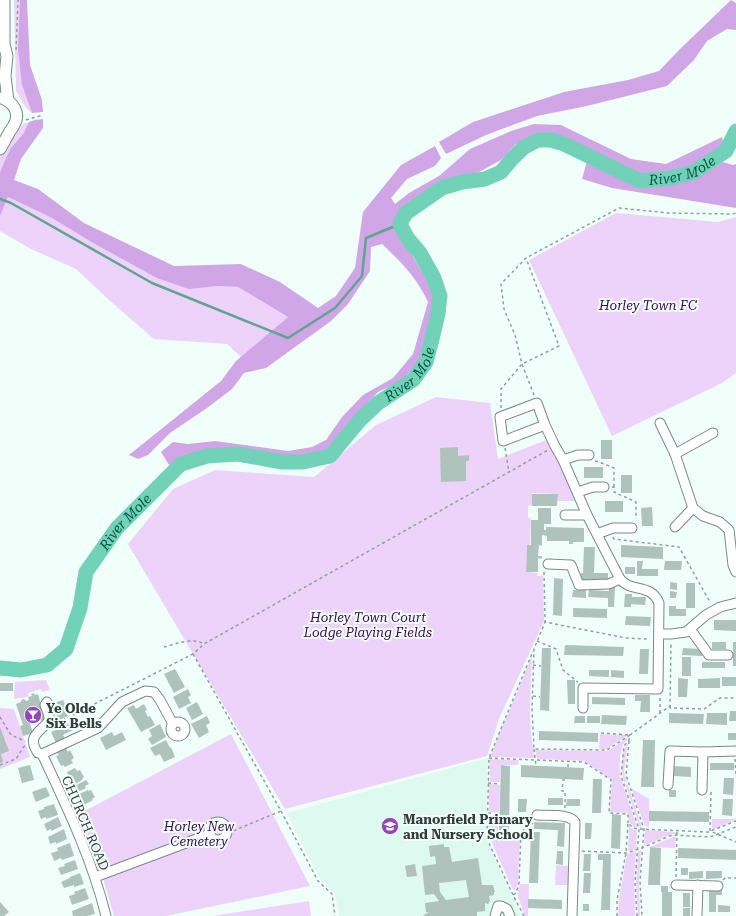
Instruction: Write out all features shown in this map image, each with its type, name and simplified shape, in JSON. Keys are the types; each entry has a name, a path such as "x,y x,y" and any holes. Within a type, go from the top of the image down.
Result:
{"main road":[{"path":"0,150 5,133 16,123 17,113 12,104 4,99 7,56 2,47 4,0"}],"street":[{"path":"544,425 503,441 500,418 537,403 544,425 564,460 588,515 620,579 623,583 655,594 659,603 658,690 583,688 583,708"},
{"path":"660,423 675,454 693,508 703,516 720,522 733,535 733,565 736,572"},
{"path":"675,454 713,433"},
{"path":"564,460 578,455 589,455"},
{"path":"578,492 593,486 604,487"},
{"path":"674,527 693,508"},
{"path":"565,515 588,515"},
{"path":"597,534 613,528 634,524"},
{"path":"548,564 571,565 579,585 609,584 620,579"},
{"path":"659,636 686,632 706,615 720,607 736,603"},
{"path":"690,629 709,655 728,655"},
{"path":"42,754 98,728 118,704 146,691 154,692 173,724"},
{"name":"CHURCH ROAD","path":"47,702 46,705 50,716 49,721 36,732 34,744 38,753 42,754 72,817 95,877 106,916"},
{"path":"668,785 670,751 736,751"},
{"path":"702,790 703,752"},
{"path":"537,815 565,816 572,818 575,822 572,916"},
{"path":"218,821 226,824 228,833 224,838 218,840 212,838 210,834 210,826 218,821"},
{"path":"95,877 210,834"},
{"path":"676,885 718,886"},
{"path":"697,916 698,885"},
{"path":"495,916 497,909 501,906 507,909 510,916"}],"path":[{"path":"16,50 18,0"},
{"path":"25,114 26,126"},
{"path":"29,119 43,115"},
{"path":"537,403 522,364 515,335 504,309 501,284 526,258 619,208 669,213 736,213"},
{"path":"500,418 501,389 522,364 559,346 526,258"},
{"path":"503,441 509,472"},
{"path":"52,725 194,654 204,644 555,446"},
{"path":"589,455 594,455 595,462 599,462 614,468 614,492 636,502 634,524"},
{"path":"604,487 614,487"},
{"path":"606,530 614,539 679,547 715,610"},
{"path":"524,916 487,839 489,758 545,622 544,567 548,564"},
{"path":"545,622 626,638 659,636"},
{"path":"670,706 671,634"},
{"path":"164,646 198,641 204,644"},
{"path":"537,641 556,649 563,670 576,679 583,688"},
{"path":"534,649 533,696 534,749 537,760 536,766"},
{"path":"194,654 318,881 332,894 335,916"},
{"path":"533,665 541,666"},
{"path":"660,695 660,713"},
{"path":"533,696 540,697"},
{"path":"670,706 670,708 704,709 720,698 736,698"},
{"path":"534,749 608,750 670,706"},
{"path":"0,716 11,735 27,742 16,759 0,765"},
{"path":"601,733 630,735"},
{"path":"630,735 626,775 644,830 640,881 642,916"},
{"path":"629,740 624,746 621,771 638,829 635,883 636,916"},
{"path":"736,751 736,775"},
{"path":"489,758 584,762 611,780 610,813 628,814 626,853 617,900 617,916"},
{"path":"568,761 568,767"},
{"path":"565,816 565,791 562,791 563,780 566,779"},
{"path":"488,783 500,784"},
{"path":"702,790 702,792 711,792 710,831"},
{"path":"228,833 281,811"},
{"path":"488,813 500,814"},
{"path":"487,833 519,834 537,819 537,815"},
{"path":"628,823 634,828 644,830 708,832 736,821"},
{"path":"574,851 626,853 637,850 672,835 710,837 736,826"},
{"path":"676,885 677,831"},
{"path":"710,831 736,842"},
{"path":"513,895 516,893 519,884 521,832"},
{"path":"718,886 725,878 736,878"}],"shaded area":[{"path":"20,0 27,0 30,65 42,100 43,112 32,113 22,85 18,49"},
{"path":"731,0 736,3 736,30 727,29 707,41 694,60 667,86 587,106 537,116 486,135 446,154 439,142 473,122 564,92 628,80 659,71"},
{"path":"43,119 43,128 21,159 14,180 38,189 84,223 174,266 241,264 280,282 318,308 336,296 355,268 363,212 401,165 435,146 441,158 435,166 407,179 391,198 395,204 409,193 439,176 470,149 511,131 534,124 561,125 631,159 666,164 722,137 725,147 701,164 676,173 645,175 592,154 558,137 538,135 516,144 501,160 479,172 443,181 412,201 396,217 398,232 429,283 434,300 428,334 420,359 403,380 378,392 323,453 298,459 242,451 201,453 182,457 169,465 161,452 173,442 188,444 215,441 288,451 312,447 326,440 342,417 363,395 393,378 413,354 428,302 414,278 382,244 371,247 370,271 348,304 331,321 266,368 244,373 232,389 170,433 148,455 138,459 129,455 221,381 236,361 288,317 238,287 217,286 189,289 157,278 95,244 52,218 8,197 0,216 0,172 6,158 11,148 23,134 29,122"},
{"path":"587,161 620,177 645,185 696,178 723,162 733,165 736,164 736,208 612,188 582,179"},
{"name":"Manorfield Primary and Nursery School","path":"488,758 486,839 521,916 339,916 335,894 320,879 287,813"}],"green space":[{"path":"14,0 20,0 22,85 32,113 25,106 16,91"},
{"path":"29,122 23,134 11,148 0,172 0,156 4,148 23,124"},
{"path":"8,197 52,218 217,286 238,287 288,317 241,357 227,344 154,339 76,269 31,249 0,231 0,216"},
{"name":"Horley Town FC","path":"616,213 718,222 736,217 736,373 722,383 612,436 529,260"},
{"name":"Horley Town Court Lodge Playing Fields","path":"436,397 490,403 498,459 549,439 578,501 558,501 558,494 532,493 532,505 528,506 528,518 531,518 530,545 527,545 526,572 538,573 537,576 543,576 544,621 499,719 487,756 285,809 128,544 173,489 215,470 314,477 376,425"},
{"path":"532,656 530,720 535,758 490,757"},
{"path":"46,680 50,690 42,692 41,689 28,693 28,697 14,699 15,682"},
{"path":"0,708 14,709 30,757 0,769"},
{"name":"Horley New Cemetery","path":"231,734 310,886 166,916 114,916 101,872 77,815"},
{"path":"600,734 628,735 607,749 599,749"},
{"path":"628,737 622,748 620,776 637,827 634,827 629,822 628,813 610,812 612,780 584,761 537,759 535,750 608,751"},
{"path":"628,743 624,772 627,782 624,782 622,762 624,751"},
{"path":"490,759 519,760 518,765 501,765 500,782 490,782"},
{"path":"489,784 500,785 499,813 489,812"},
{"path":"625,784 628,785 642,828 640,828"},
{"path":"631,788 649,799 649,827 645,826"},
{"path":"489,815 499,815 498,832 488,832"},
{"path":"712,819 736,819 736,820 712,830"},
{"path":"629,826 633,830 637,830 636,849 628,851"},
{"path":"645,830 676,832 676,834 672,834 644,846"},
{"path":"488,834 520,836 518,883 515,890 513,890"},
{"path":"676,837 675,848 650,847"},
{"path":"641,850 639,881 640,916 638,916 636,884 638,851"},
{"path":"636,851 634,883 635,916 618,916 619,899 627,854"},
{"path":"556,865 568,866 568,885 555,885"},
{"path":"520,884 529,884 528,916 525,916 517,894"},
{"path":"309,901 311,916 212,916"}],"building":[{"path":"601,440 612,440 612,459 601,459"},
{"path":"458,447 458,456 469,455 469,461 466,461 466,481 441,482 440,448"},
{"path":"584,467 603,467 603,478 584,478"},
{"path":"621,475 632,475 632,493 621,493"},
{"path":"532,494 558,494 557,506 532,506"},
{"path":"605,501 623,501 623,512 605,512"},
{"path":"652,507 653,526 642,526 641,508"},
{"path":"538,508 551,508 551,524 544,524 544,530 546,530 546,527 584,528 584,542 573,542 573,544 569,544 569,541 547,541 547,536 542,535 542,546 539,545 538,556 542,556 542,559 538,558 538,572 526,572 527,545 531,545 531,520 538,520"},
{"path":"621,545 663,547 663,559 621,557"},
{"path":"584,547 595,547 594,573 608,573 608,580 581,580 581,573 583,573"},
{"path":"637,561 643,561 642,569 658,569 658,576 637,576"},
{"path":"665,561 682,561 681,570 664,570"},
{"path":"625,567 635,567 635,574 625,574"},
{"path":"554,578 563,579 562,616 553,615"},
{"path":"670,582 677,583 677,590 670,589"},
{"path":"686,583 695,583 695,608 686,608"},
{"path":"609,587 615,587 614,607 608,607 608,598 588,597 589,590 609,591"},
{"path":"573,590 586,590 586,598 572,597"},
{"path":"670,591 677,592 676,598 670,598"},
{"path":"625,594 632,594 632,597 646,597 645,605 631,604 631,607 624,607"},
{"path":"669,606 676,606 676,609 686,609 686,616 669,616"},
{"path":"573,608 607,609 607,618 573,617"},
{"path":"626,616 651,617 650,626 625,625"},
{"path":"714,620 736,620 736,631 714,630"},
{"path":"712,642 726,642 726,649 712,649"},
{"path":"733,642 736,642 736,666 733,666"},
{"path":"565,645 624,647 623,656 564,655"},
{"path":"542,648 551,648 549,711 540,710"},
{"path":"683,648 702,649 702,656 682,655"},
{"path":"640,649 649,649 648,674 639,674"},
{"path":"682,657 691,657 691,676 682,676"},
{"path":"702,662 725,662 725,668 702,668"},
{"path":"175,669 185,687 174,693 164,674"},
{"path":"589,670 609,670 609,677 589,676"},
{"path":"611,670 624,671 624,678 611,677"},
{"path":"722,677 736,677 736,686 722,686"},
{"path":"678,678 688,679 687,697 678,697"},
{"path":"720,678 720,688 698,688 698,679"},
{"path":"567,680 575,680 575,704 568,704"},
{"path":"0,683 13,683 13,691 0,691"},
{"path":"188,689 191,695 188,697 191,703 179,709 173,697"},
{"path":"34,693 35,695 38,694 45,719 30,724 33,733 23,736 20,726 23,725 16,704 24,699 26,701 29,700 28,697 32,696 31,694"},
{"path":"635,695 650,695 650,712 640,712 641,701 635,701"},
{"path":"592,697 625,698 625,705 592,704"},
{"path":"63,700 67,708 64,710 68,716 59,720 51,704"},
{"path":"197,702 203,714 192,720 186,708"},
{"path":"144,704 148,717 150,716 155,725 141,732 127,708 134,705 136,709"},
{"path":"730,711 736,711 736,721 729,721"},
{"path":"669,713 704,714 703,724 669,723"},
{"path":"707,713 727,713 727,725 706,724"},
{"path":"602,715 627,716 626,725 601,724"},
{"path":"207,716 210,723 206,725 209,732 199,738 191,724"},
{"path":"575,716 585,716 585,723 574,723"},
{"path":"587,716 600,716 600,723 587,723"},
{"path":"72,722 75,729 63,735 65,739 56,743 51,732"},
{"path":"160,724 166,737 152,745 148,739 152,736 149,730"},
{"path":"0,727 9,751 1,754 3,762 0,763"},
{"path":"539,731 598,733 598,742 539,740"},
{"path":"112,732 114,736 122,732 126,740 106,750 100,738"},
{"path":"728,733 736,733 736,740 728,740"},
{"path":"166,740 175,757 164,762 160,754 155,756 150,748"},
{"path":"643,740 655,740 654,787 641,787"},
{"path":"66,748 68,752 70,750 74,758 71,760 73,763 65,767 63,765 61,766 56,756 59,755 57,752"},
{"path":"710,763 734,763 734,770 710,770"},
{"path":"30,765 34,780 22,783 18,768"},
{"path":"501,765 510,766 509,830 499,830"},
{"path":"521,765 584,768 583,780 521,777"},
{"path":"674,766 691,767 691,777 674,776"},
{"path":"75,768 77,771 80,770 84,777 72,786 66,776 68,775 67,772"},
{"path":"724,778 734,778 733,795 723,794"},
{"path":"593,779 602,779 601,813 592,813"},
{"path":"86,780 89,784 85,786 86,788 76,793 73,787"},
{"path":"46,787 50,796 36,802 32,792"},
{"path":"91,790 95,797 92,799 93,800 82,806 77,795"},
{"path":"669,790 676,790 676,797 669,797"},
{"path":"548,798 563,798 563,805 548,805"},
{"path":"518,799 527,799 526,812 518,812"},
{"path":"567,799 580,799 580,806 566,806"},
{"path":"723,799 733,799 732,816 722,815"},
{"path":"54,804 58,815 41,819 38,811 44,809 44,807"},
{"path":"649,811 709,812 709,822 649,821"},
{"path":"612,814 621,815 620,849 611,848"},
{"path":"58,817 62,826 51,831 51,829 47,831 44,824"},
{"path":"534,822 565,823 564,847 557,846 558,830 534,829"},
{"path":"585,823 592,823 591,839 585,839"},
{"path":"64,829 67,839 56,844 56,842 50,844 48,837"},
{"path":"531,832 540,832 538,883 529,883"},
{"path":"70,843 74,856 62,860 61,858 54,861 51,853 58,851 57,848"},
{"path":"444,844 444,847 449,847 452,862 478,858 482,885 493,885 495,892 494,895 489,896 490,901 488,904 485,903 485,911 477,912 477,916 423,916 428,912 426,912 425,903 439,901 434,894 425,895 422,866 436,864 435,856 430,857 429,846","holes":["466,880 469,897 446,900 440,892 439,883"]},
{"path":"650,847 661,848 660,885 648,885"},
{"path":"678,848 736,850 736,860 678,858"},
{"path":"557,851 563,851 563,865 556,864"},
{"path":"584,854 591,854 590,871 583,871"},
{"path":"598,854 611,854 610,910 601,910 603,860 598,860"},
{"path":"75,860 78,869 61,875 58,868"},
{"path":"415,864 417,876 407,877 405,866"},
{"path":"681,868 688,868 688,875 681,875"},
{"path":"703,871 703,878 689,879 689,872"},
{"path":"706,871 722,871 722,878 706,879"},
{"path":"80,873 84,884 64,888 61,882"},
{"path":"584,873 591,873 590,893 583,893"},
{"path":"661,886 668,886 668,892 672,892 672,916 662,916"},
{"path":"85,888 89,899 72,905 69,896 75,894 74,892"},
{"path":"709,888 722,889 722,895 716,895 716,912 709,912"},
{"path":"683,893 690,893 690,907 683,907"},
{"path":"528,899 562,900 562,909 528,908"},
{"path":"0,902 9,912 4,916 0,916"},
{"path":"92,903 95,914 87,916 73,916 72,911"},
{"path":"583,904 589,904 589,911 583,911"},
{"path":"718,905 730,906 730,912 718,912"},
{"path":"683,908 690,908 690,916 683,916"}],"waterway":[{"name":"River Mole","path":"0,668 21,670 47,665 66,649 80,608 86,572 117,528 181,464 207,456 238,454 282,462 303,462 330,456 360,420 378,403 413,380 426,362 438,314 440,296 434,278 420,253 408,239 400,224 406,213 442,188 462,182 485,179 501,172 523,148 538,140 551,140 564,144 640,181 670,178 694,172 726,151 736,131"},
{"path":"0,199 11,203 152,283 288,338 335,308 362,276 366,238 400,224"}],"place":[{"name":"Ye Olde Six Bells","path":"33,715"},
{"name":"Manorfield Primary and Nursery School","path":"390,826"}]}
